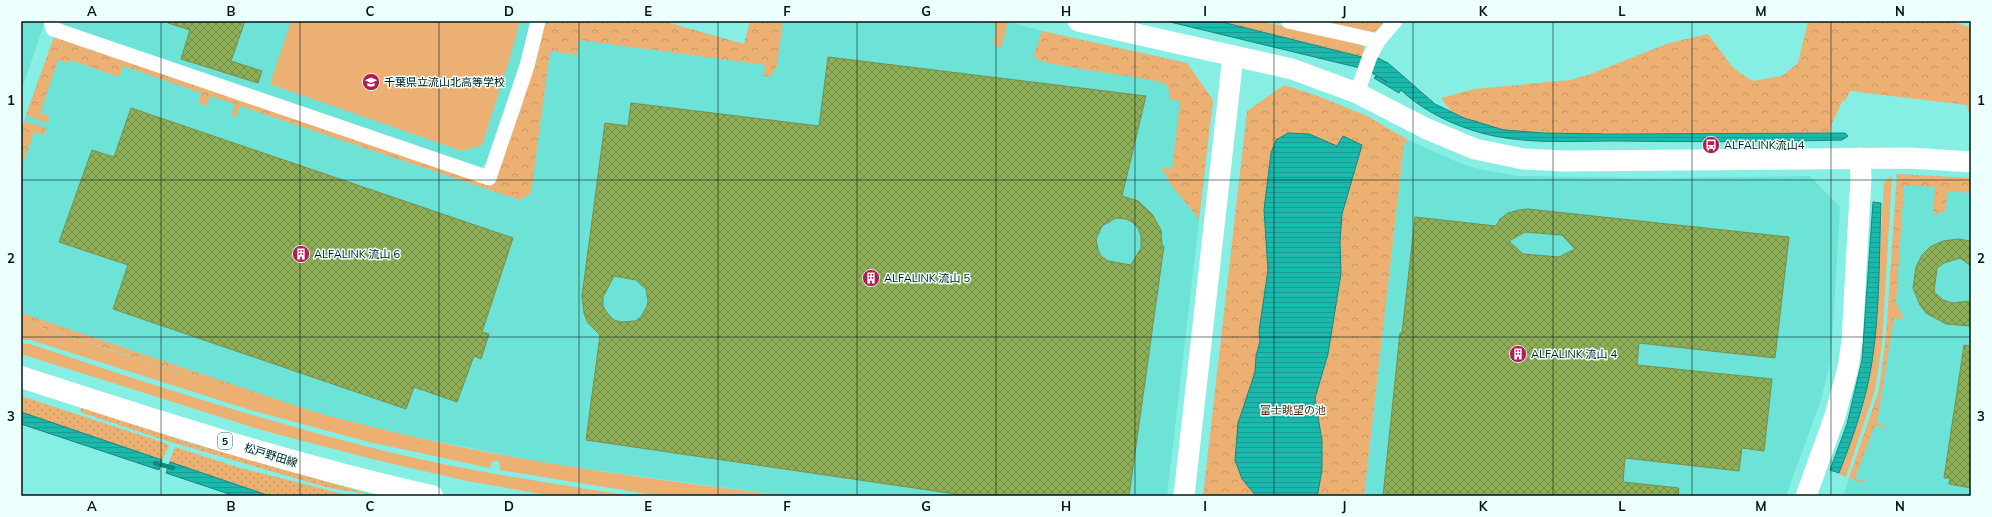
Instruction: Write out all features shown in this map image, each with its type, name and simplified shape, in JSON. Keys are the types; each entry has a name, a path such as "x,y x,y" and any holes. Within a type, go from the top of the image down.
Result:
{"main road":[{"name":"松戸野田線","path":"21,377 198,433 306,465 432,496"}],"street":[{"path":"51,21 53,29 489,178 527,66 538,21"},
{"path":"1078,21 1292,69 1357,93 1427,129 1461,144 1492,153 1523,158 1572,161 1910,158 1971,162"},
{"path":"1288,21 1378,41"},
{"path":"1357,93 1366,72 1370,56 1378,41 1395,21"},
{"path":"1184,496 1233,56"},
{"path":"1806,496 1835,416 1848,368 1852,341 1861,178 1860,158"}],"shaded area":[{"path":"21,21 45,21 21,92"},
{"name":"千葉県立流山北高等学校","path":"61,21 531,21 523,55 486,163 479,168 65,26"},
{"path":"545,21 662,21 744,44 750,21 1006,21 1042,31 1187,63 1213,100 1167,496 786,496 550,464 415,437 326,416 259,398 21,321 21,129 54,37 492,186 521,108"},
{"path":"1166,21 1218,21 1362,57 1360,68"},
{"path":"1376,57 1388,63 1435,104 1464,118 1504,130 1544,133 1609,134 1845,133 1848,136 1842,140 1700,142 1554,142 1509,139 1482,133 1445,120 1422,107 1401,90 1399,93 1374,78 1376,76 1387,82 1372,73"},
{"path":"1288,133 1309,134 1337,146 1343,136 1362,145 1342,214 1340,242 1341,273 1328,354 1315,398 1322,441 1322,469 1318,493 1317,496 1256,496 1242,479 1235,460 1238,423 1255,372 1256,356 1260,341 1259,331 1268,270 1264,210 1271,153 1276,140"},
{"path":"1408,140 1462,164 1483,170 1518,176 1651,178 1810,176 1840,207 1832,344 1830,363 1821,400 1786,496 1364,496 1404,144"},
{"path":"1897,174 1971,178 1971,496 1843,496 1879,390 1886,337"},
{"path":"1873,202 1881,203 1878,303 1875,342 1863,405 1839,473 1830,470 1847,424 1862,360"},
{"path":"21,412 162,460 159,470 21,424"},
{"path":"170,462 270,496 235,496 166,473"}],"green space":[{"name":"千葉県立流山北高等学校","path":"291,21 520,21 482,145 462,151 270,84"},
{"path":"545,21 662,21 744,44 750,21 783,21 777,66 770,77 764,76 765,65 579,40 577,55 550,51 531,193 520,200 240,106 236,117 231,115 235,104 210,96 207,106 198,103 201,93 123,66 119,77 70,60 68,63 58,60 40,113 50,116 47,123 26,115 54,37 492,186 521,108"},
{"path":"977,21 1008,22 1001,48 994,45 996,24"},
{"path":"1218,21 1229,21 1363,54 1362,57"},
{"path":"1229,21 1258,21 1361,43 1364,48 1363,54"},
{"path":"1318,21 1386,21 1376,31 1372,32"},
{"path":"1808,21 1952,21 1968,27 1971,26 1971,120 1967,105 1850,91 1845,101 1843,100 1832,123 1830,133 1544,133 1504,130 1481,124 1453,114 1441,98 1474,89 1570,80 1588,75 1669,43 1708,34 1733,68 1752,81 1782,76 1798,63"},
{"path":"1042,31 1187,63 1213,100 1199,219 1171,185 1162,169 1162,167 1172,169 1180,101 1169,99 1170,91 1164,83 1037,60 1034,55"},
{"name":"富士眺望の池","path":"1284,85 1318,96 1367,116 1408,140 1404,144 1364,496 1203,496 1247,111"},
{"path":"24,121 46,128 44,135 34,132 21,169 21,129"},
{"path":"1897,174 1971,178 1971,193 1947,191 1946,211 1933,215 1935,187 1904,185 1896,303 1904,319 1894,318 1877,423 1885,426 1885,428 1875,425 1855,478 1866,482 1864,483 1849,478 1879,390 1886,337"},
{"path":"1892,175 1882,344 1875,390 1846,477 1839,474 1863,408 1874,350 1884,183"},
{"path":"21,313 326,416 259,398 21,321"},
{"path":"21,321 216,384 315,412 415,437 553,464 646,478 786,496 660,496 500,470 500,463 496,460 492,462 490,468 369,442 247,409 31,340 21,340"},
{"path":"21,344 30,344 119,374 253,415 388,452 479,471 631,496 553,496 467,481 372,459 265,431 21,354"},
{"path":"21,396 165,443 169,446 162,460 21,412"},
{"path":"82,407 184,441 373,495 329,488 161,439 80,412"},
{"path":"175,447 237,467 350,496 270,496 169,462"}],"building":[{"path":"169,21 245,21 231,61 262,71 258,83 181,59 190,30 168,23"},
{"name":"ALFALINK 流山 5","path":"828,57 1146,96 1122,196 1138,201 1152,214 1161,230 1162,246 1164,246 1129,496 969,496 586,440 600,335 588,323 584,313 582,296 605,123 628,126 631,103 819,126","holes":["1116,218 1126,219 1132,222 1138,228 1141,236 1141,248 1131,265 1108,261 1101,256 1098,250 1096,239 1102,226","614,276 636,280 646,289 648,301 647,306 641,317 635,321 621,322 614,320 603,306 603,297"]},
{"name":"ALFALINK 流山 6","path":"131,108 513,238 482,332 489,334 481,359 474,356 457,402 414,387 406,409 113,309 128,265 59,242 92,150 114,157"},
{"name":"ALFALINK 流山 4","path":"1528,209 1789,237 1775,358 1639,343 1637,365 1772,379 1764,451 1742,448 1739,471 1625,458 1623,482 1679,488 1678,496 1383,496 1400,333 1402,333 1415,217 1496,226 1500,219 1508,213","holes":["1525,232 1562,235 1575,249 1559,257 1523,254 1509,241"]},
{"path":"1958,239 1971,241 1971,266 1960,258 1944,263 1937,268 1934,292 1943,300 1952,303 1971,301 1971,326 1946,324 1926,313 1920,305 1913,288 1916,267 1922,255 1930,247 1943,241"},
{"path":"1964,345 1971,346 1971,488 1949,484 1950,478 1944,478"}],"waterway":[{"path":"155,463 173,468"}],"place":[{"name":"千葉県立流山北高等学校","path":"371,82"},
{"name":"ALFALINK流山4","path":"1711,145"},
{"name":"ALFALINK 流山 6","path":"301,254"},
{"name":"ALFALINK 流山 5","path":"871,278"},
{"name":"ALFALINK 流山 4","path":"1518,354"}]}
